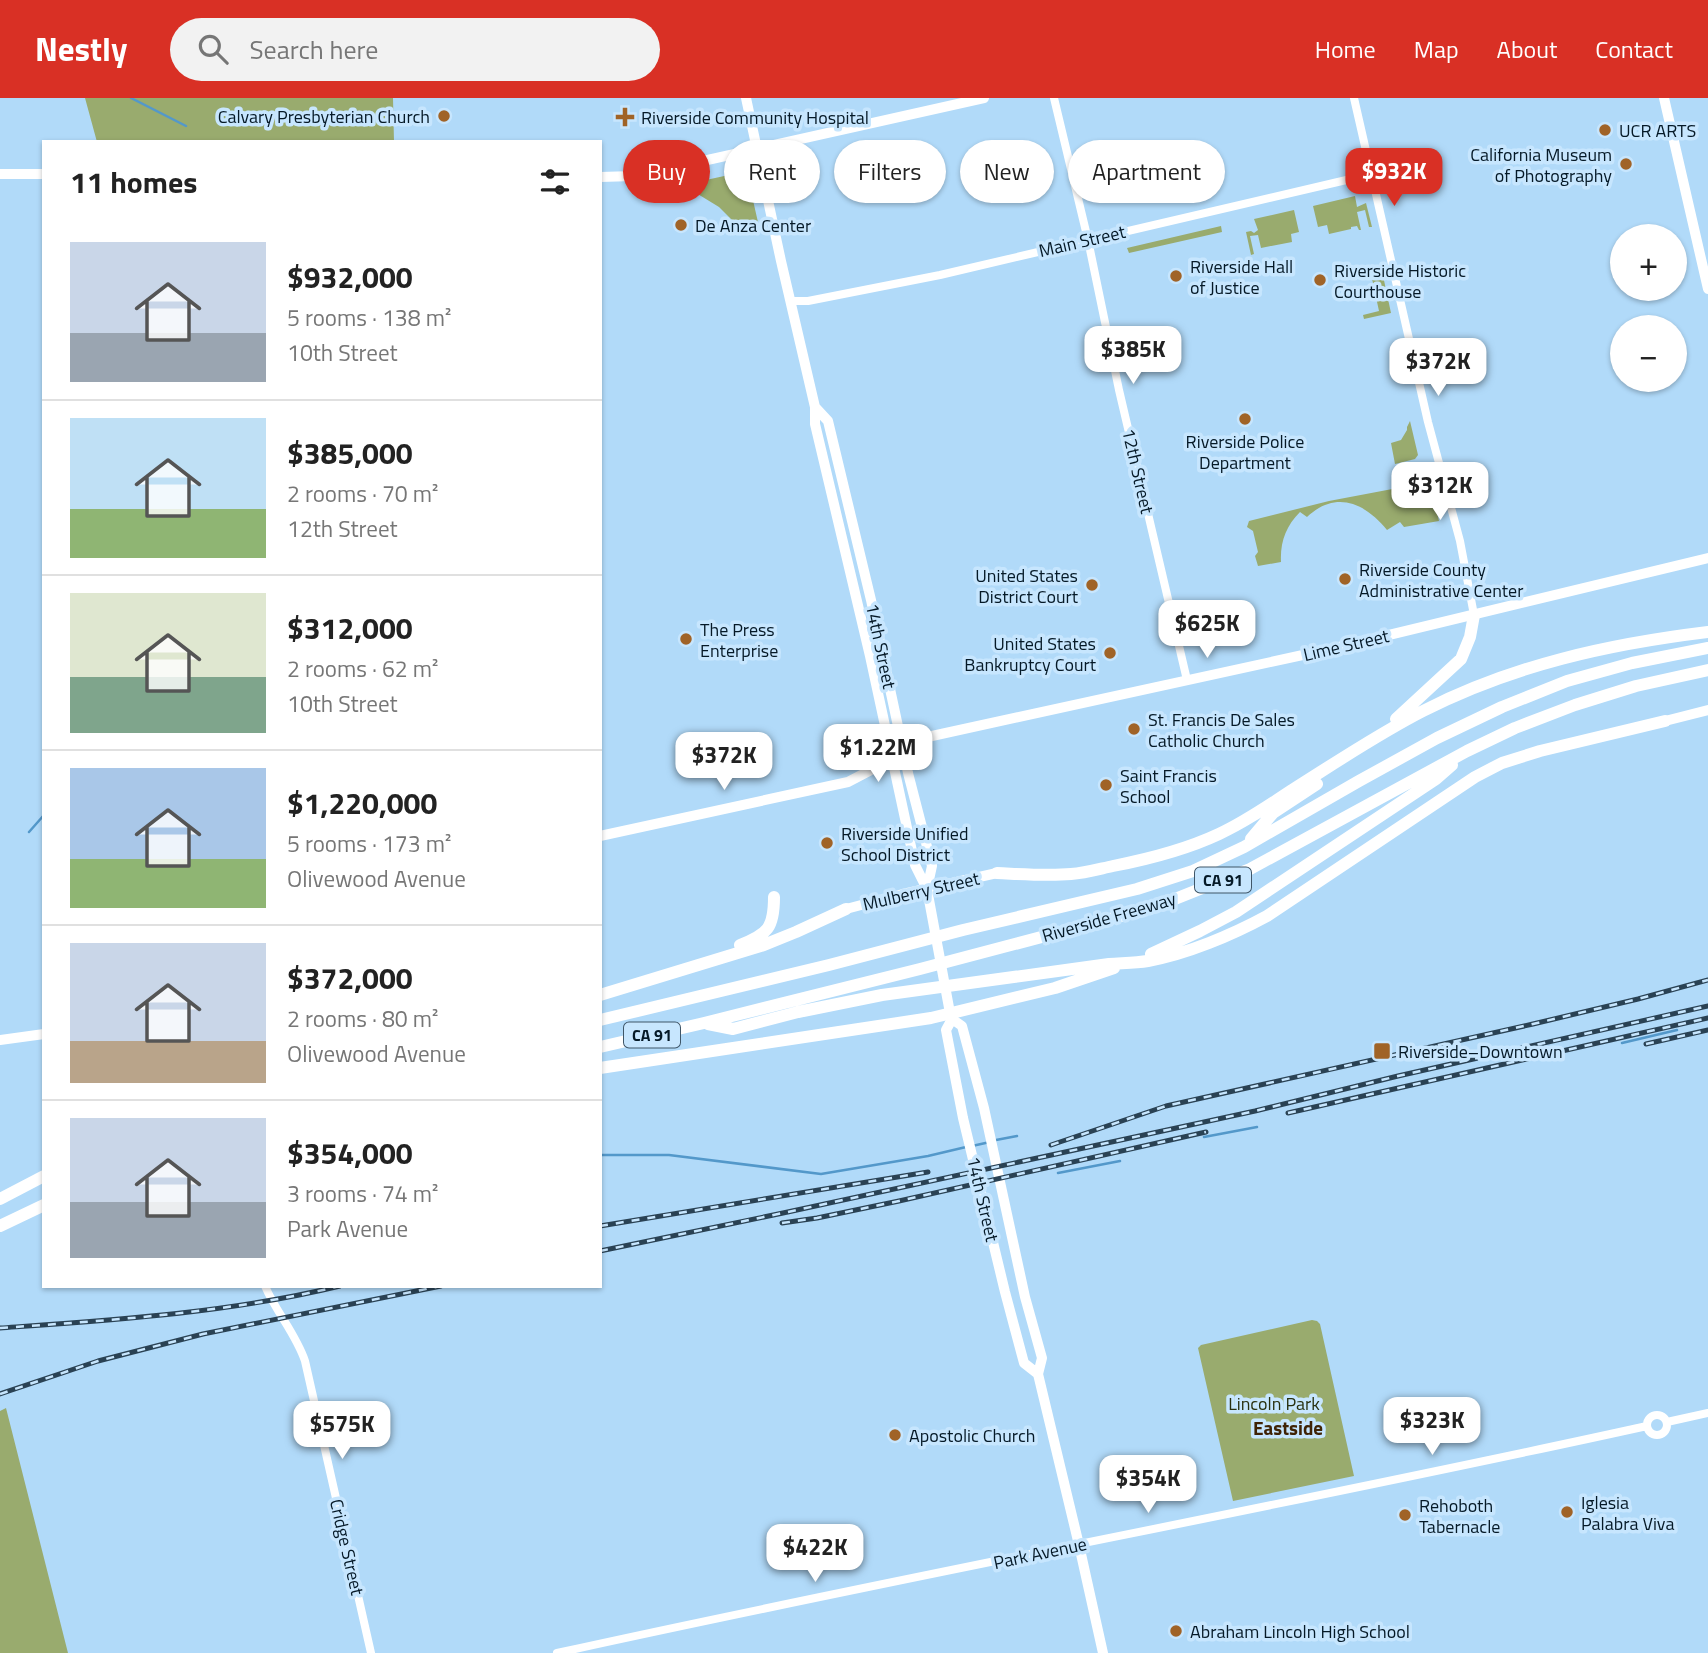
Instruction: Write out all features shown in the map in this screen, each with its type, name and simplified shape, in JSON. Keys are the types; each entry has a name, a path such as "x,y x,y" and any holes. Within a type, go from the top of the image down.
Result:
{"highway":[{"path":"1244,847 1273,813 1358,754 1461,659 1474,615"},
{"path":"997,873 1070,874 1178,850 1200,842 1261,811 1395,725 1471,689 1544,663 1599,649 1642,640 1708,632"},
{"name":"Riverside Freeway","path":"602,1020 1137,889 1192,871 1244,847 1426,744 1502,707 1567,681 1632,663 1708,648"},
{"name":"Riverside Freeway","path":"602,1047 704,1023 1155,907 1250,869 1466,751 1515,728 1636,686 1708,670"},
{"path":"704,1023 733,1029 881,995 1146,961 1177,954 1267,916 1475,777 1502,763 1561,745 1665,721"},
{"path":"602,1068 951,1016 1101,974 1161,949 1236,912 1436,779 1466,751"},
{"path":"712,962 721,952 764,934 772,920 774,897"},
{"path":"602,994 774,941 846,909"},
{"path":"0,1199 42,1177"},
{"path":"0,1226 42,1206"}],"main road":[{"name":"14th Street","path":"747,98 756,140"},
{"path":"798,140 984,98"},
{"path":"1664,98 1708,289"},
{"path":"602,177 634,176 724,156"},
{"path":"0,174 42,174"},
{"name":"14th Street","path":"769,203 915,864 927,889 948,996 951,1016 946,1030 963,1118 1024,1363 1038,1374"},
{"name":"14th Street","path":"815,407 828,422 871,600 932,866 927,889"},
{"path":"846,556 856,571 863,600 871,600"},
{"name":"Lime Street","path":"602,836 848,782 903,748 932,737 1346,645 1708,558"},
{"path":"1665,721 1708,710"},
{"name":"Mulberry Street","path":"846,909 997,873"},
{"name":"14th Street","path":"951,1016 962,1026 984,1108 1021,1284 1042,1358 1038,1374 1103,1653"},
{"path":"0,1041 42,1034"}],"street":[{"name":"12th Street","path":"1054,98 1187,680"},
{"path":"1354,98 1428,422 1460,541 1474,615"},
{"name":"Main Street","path":"790,301 819,299 920,279 1372,174"},
{"name":"Cridge Street","path":"266,1288 300,1347 305,1361 371,1653"},
{"path":"1667,1422 1708,1413"},
{"path":"1656,1415 1662,1416 1667,1422 1665,1431 1659,1435 1652,1433 1647,1426 1650,1417 1656,1415"},
{"name":"Park Avenue","path":"557,1653 1647,1426"}],"green space":[{"path":"85,98 393,98 394,140 96,140"},
{"path":"724,176 724,203 754,203 760,231 746,234 710,202 710,179"},
{"path":"1355,196 1357,207 1366,203 1372,227 1369,227 1365,210 1357,212 1361,230 1357,226 1329,234 1327,225 1318,227 1313,206"},
{"path":"1294,210 1299,232 1291,234 1292,242 1261,248 1258,235 1250,236 1254,254 1251,255 1246,232 1254,233 1258,230 1254,219"},
{"path":"1221,226 1222,232 1129,253 1127,248"},
{"path":"1382,271 1391,313 1364,319 1363,315 1379,311 1371,274"},
{"path":"1410,421 1418,455 1415,459 1395,464 1391,443 1401,440"},
{"path":"1424,483 1432,491 1439,521 1404,527 1400,522 1387,530 1360,507 1350,503 1329,504 1307,517 1300,512 1285,535 1281,562 1258,566 1253,531 1247,527 1249,521 1329,501"},
{"name":"Lincoln Park","path":"1312,1320 1320,1324 1354,1476 1233,1501 1198,1348 1201,1345"},
{"path":"6,1408 68,1653 0,1653 0,1411"}],"waterway":[{"path":"131,98 186,126"},
{"path":"29,832 42,817"},
{"path":"1622,1043 1677,1030"},
{"path":"1204,1137 1257,1127"},
{"path":"996,1140 1017,1136"},
{"path":"972,1146 990,1142"},
{"path":"602,1155 669,1155 821,1174 966,1147"},
{"path":"1058,1173 1120,1161"}],"railway":[{"path":"1051,1145 1166,1106 1533,1024 1708,980"},
{"path":"602,1251 1255,1111 1708,1006"},
{"path":"1288,1113 1708,1018"},
{"path":"1646,1044 1708,1030"},
{"path":"782,1223 899,1201 1206,1132"},
{"path":"602,1226 928,1172"},
{"path":"0,1328 213,1309 331,1288"},
{"path":"0,1394 98,1361 203,1334 431,1288"}],"place":[{"name":"Calvary Presbyterian Church","path":"444,116"},
{"name":"Riverside Community Hospital","path":"625,117"},
{"name":"UCR ARTS","path":"1605,130"},
{"name":"California Museum of Photography","path":"1626,164"},
{"name":"De Anza Center","path":"681,225"},
{"name":"Riverside Hall of Justice","path":"1176,276"},
{"name":"Riverside Historic Courthouse","path":"1320,280"},
{"name":"Riverside Police Department","path":"1245,419"},
{"name":"Riverside County Administrative Center","path":"1345,579"},
{"name":"United States District Court","path":"1092,585"},
{"name":"The Press Enterprise","path":"686,639"},
{"name":"United States Bankruptcy Court","path":"1110,653"},
{"name":"St. Francis De Sales Catholic Church","path":"1134,729"},
{"name":"Saint Francis School","path":"1106,785"},
{"name":"Riverside Unified School District","path":"827,843"},
{"name":"Riverside–Downtown","path":"1382,1051"},
{"name":"Apostolic Church","path":"895,1435"},
{"name":"Iglesia Palabra Viva","path":"1567,1512"},
{"name":"Rehoboth Tabernacle","path":"1405,1515"},
{"name":"Abraham Lincoln High School","path":"1176,1631"}],"district":[{"name":"Eastside","path":"1288,1427"}]}
